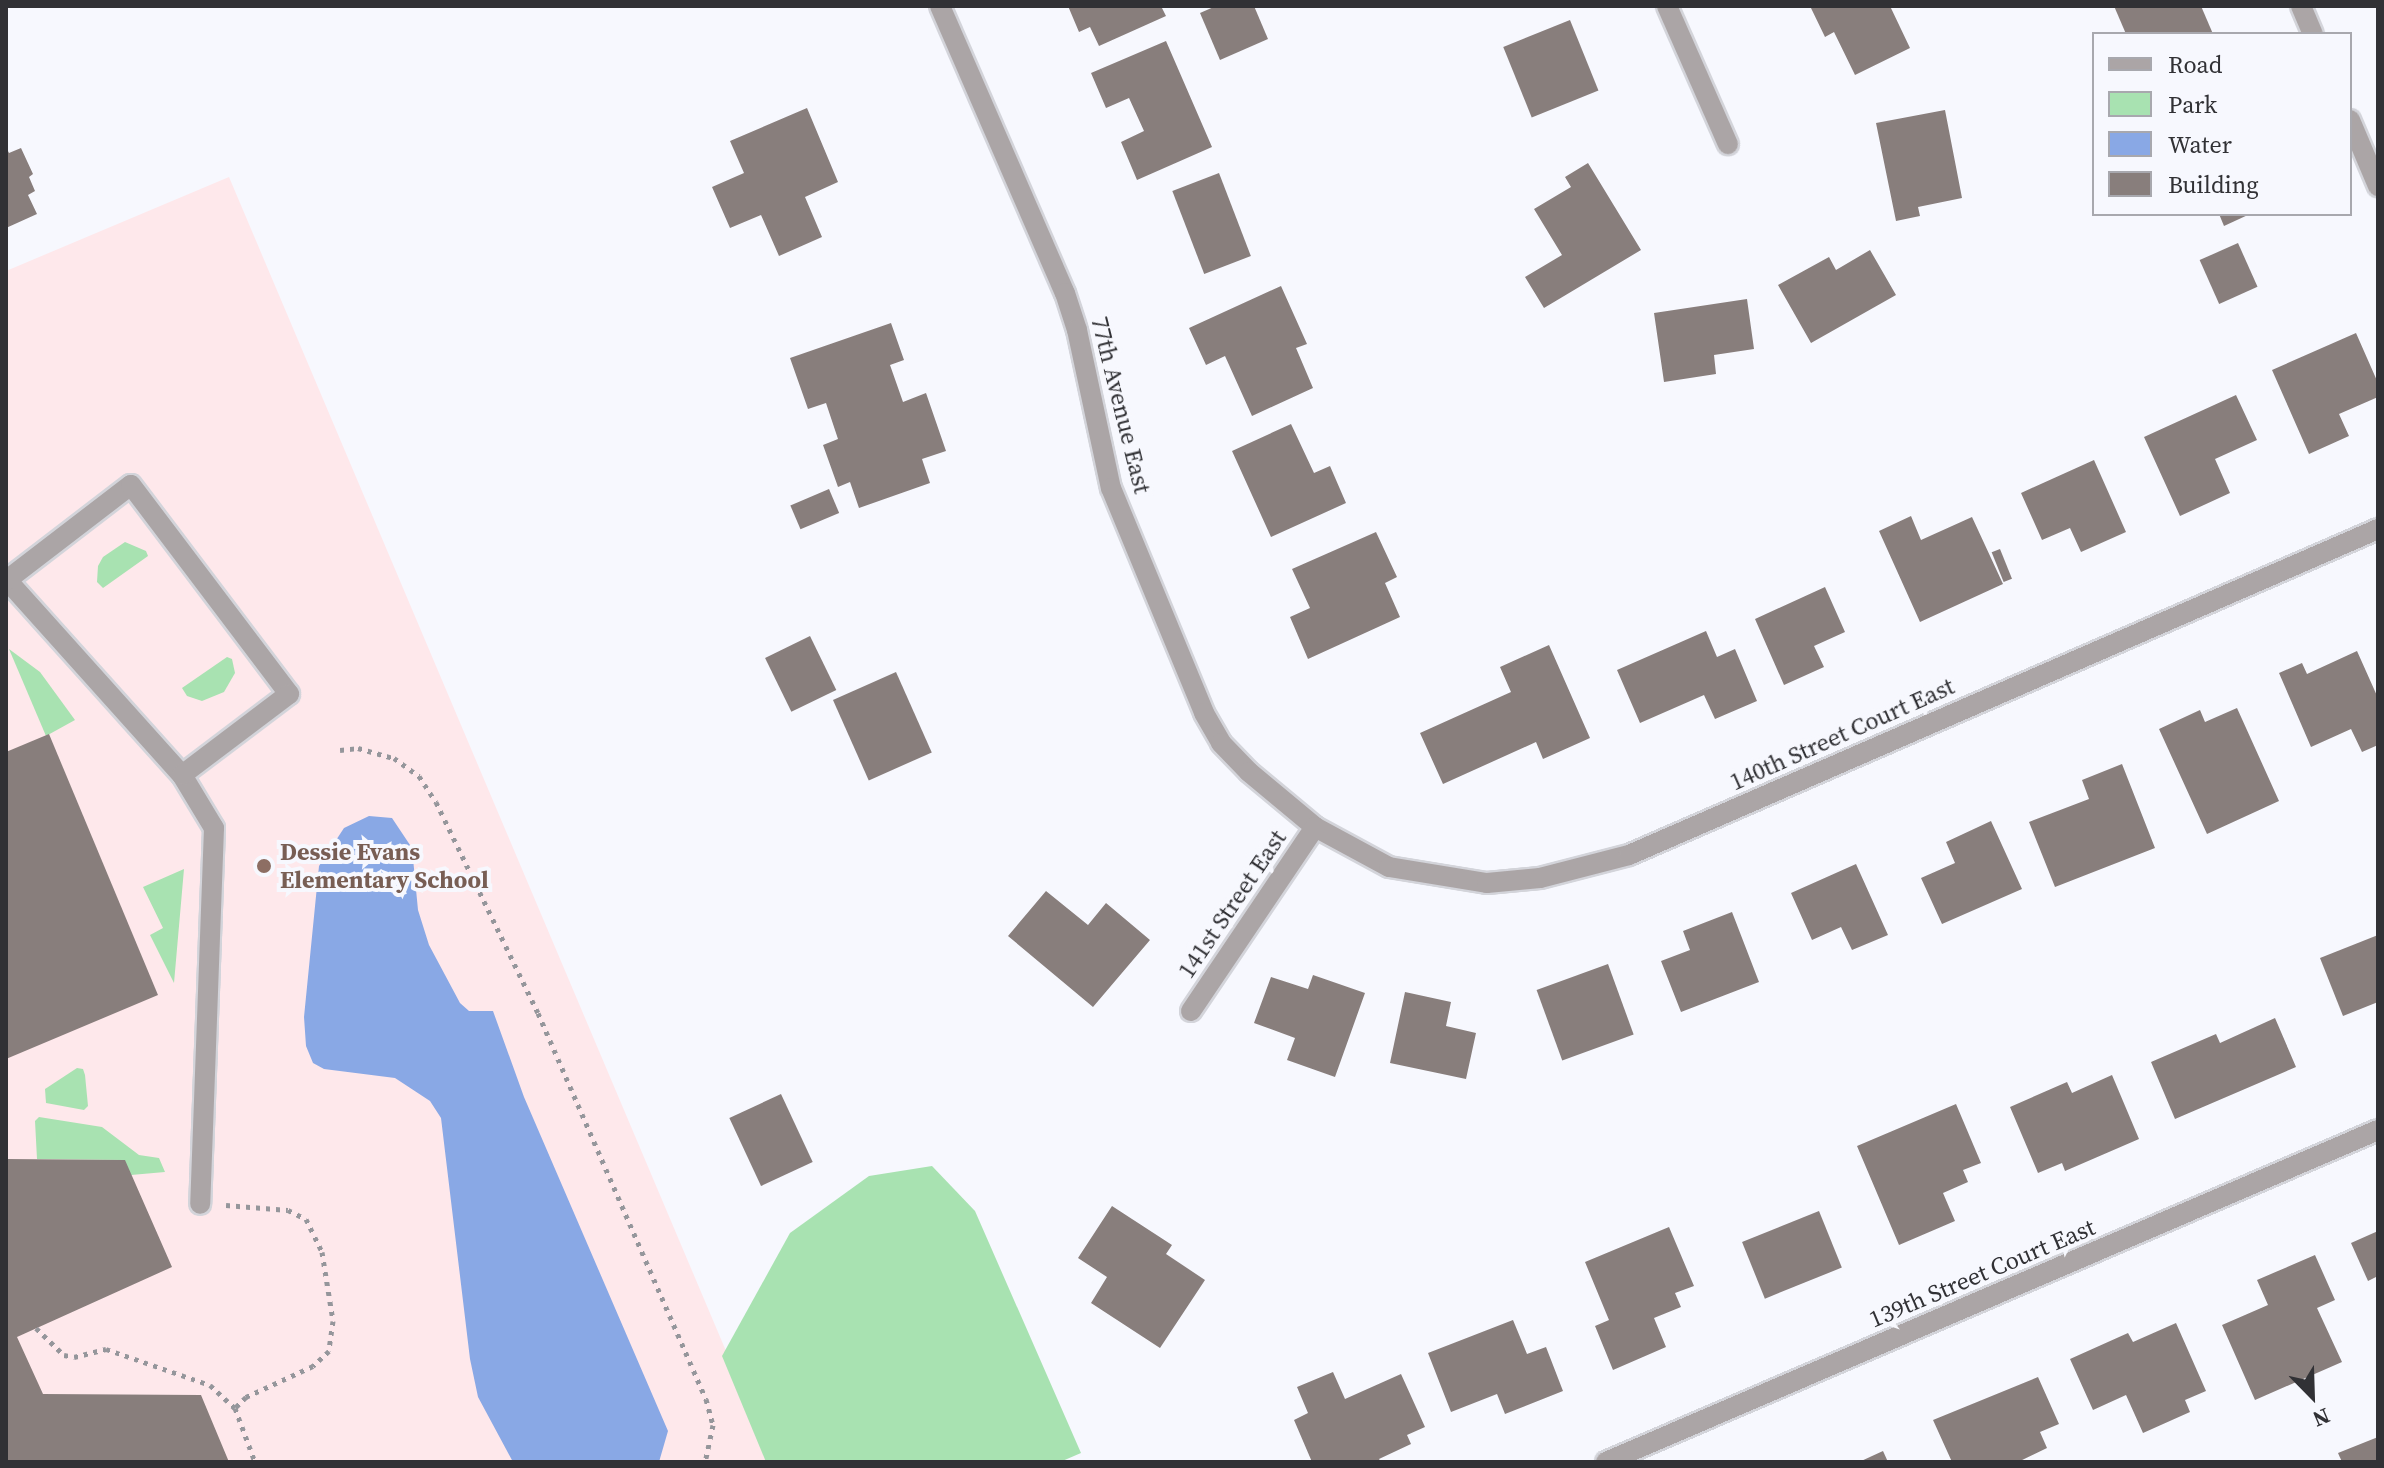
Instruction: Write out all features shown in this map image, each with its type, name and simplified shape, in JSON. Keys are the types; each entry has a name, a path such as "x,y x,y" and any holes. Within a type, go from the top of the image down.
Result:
{"street":[{"name":"77th Avenue East","path":"940,6 1065,293 1077,330 1111,488 1204,713 1221,743 1249,772 1315,827"},
{"path":"1667,6 1728,144"},
{"path":"2301,6 2312,32"},
{"path":"2352,125 2378,186"},
{"path":"182,775 289,694 131,485 6,579 182,775 214,828 200,1204"},
{"name":"140th Street Court East","path":"1315,827 1389,867 1487,883 1540,878 1629,855 2378,529"},
{"name":"141st Street East","path":"1191,1011 1315,827"},
{"name":"139th Street Court East","path":"1606,1462 2378,1130"}],"path":[{"path":"340,750 358,748 394,758 419,776 436,802 538,1013 706,1399 713,1425 705,1462"},
{"path":"200,1204 288,1210 306,1219 322,1252 333,1321 329,1351 313,1366 246,1397 235,1408"},
{"path":"36,1328 64,1355 74,1357 106,1349 210,1385 235,1408 255,1462"}],"shaded area":[{"name":"Dessie Evans Elementary School","path":"229,177 773,1462 6,1462 6,271"}],"green space":[{"path":"125,542 146,551 148,556 103,588 97,582 98,566 103,557"},
{"path":"9,649 40,672 75,720 46,736"},
{"path":"227,657 232,659 235,673 224,692 202,701 187,696 182,688"},
{"path":"184,869 174,983 150,935 163,928 143,887"},
{"path":"77,1068 83,1069 85,1075 88,1106 84,1110 46,1103 45,1089"},
{"path":"39,1117 102,1127 139,1155 159,1158 165,1172 131,1175 124,1160 37,1159 35,1121"},
{"path":"932,1166 975,1211 1081,1453 1060,1462 766,1462 722,1356 790,1233 869,1176"}],"water":[{"path":"369,816 392,818 412,848 418,910 429,945 460,1003 469,1011 493,1011 524,1097 668,1431 659,1462 513,1462 478,1397 470,1359 441,1118 430,1101 395,1078 324,1069 313,1063 306,1046 304,1017 319,866 344,828"}],"building":[{"path":"1068,6 1161,6 1166,16 1099,46 1090,27 1079,32"},
{"path":"1216,6 1254,6 1268,39 1220,60 1200,13"},
{"path":"1810,6 1890,6 1910,48 1855,75 1834,32 1825,37"},
{"path":"2114,6 2201,6 2212,32 2125,32"},
{"path":"1570,20 1598,90 1532,117 1503,47"},
{"path":"1166,41 1212,147 1137,180 1121,142 1144,131 1129,98 1106,108 1091,73"},
{"path":"807,108 838,182 805,197 822,237 779,256 761,215 730,228 712,187 744,173 730,141"},
{"path":"1945,110 1962,198 1918,207 1920,216 1896,221 1876,123"},
{"path":"6,147 9,153 21,148 33,174 29,177 35,191 28,195 37,214 6,228"},
{"path":"1588,163 1641,250 1544,308 1525,277 1562,255 1534,209 1571,187 1565,177"},
{"path":"1219,173 1251,256 1204,274 1172,191"},
{"path":"2220,216 2246,216 2224,226"},
{"path":"2238,243 2258,287 2219,304 2200,260"},
{"path":"1870,250 1896,295 1811,343 1778,285 1829,257 1836,270"},
{"path":"1281,286 1307,344 1296,348 1313,388 1252,416 1225,356 1206,365 1189,328"},
{"path":"1747,299 1754,349 1714,355 1716,374 1664,382 1654,313"},
{"path":"891,323 904,360 890,365 903,402 926,393 946,451 922,459 930,483 859,508 850,482 838,487 823,445 838,439 826,403 808,409 790,358"},
{"path":"2356,333 2378,383 2378,397 2339,414 2349,436 2309,454 2272,370"},
{"path":"2236,395 2257,440 2215,459 2230,493 2180,516 2144,437"},
{"path":"1291,424 1314,473 1330,466 1346,503 1271,537 1232,451"},
{"path":"2094,460 2126,532 2081,552 2070,528 2042,540 2021,493"},
{"path":"829,489 839,513 800,529 790,505"},
{"path":"1911,516 1921,540 1972,517 2003,584 1920,622 1879,531"},
{"path":"1376,532 1397,577 1385,583 1400,617 1308,659 1290,617 1310,608 1292,569"},
{"path":"2000,549 2012,579 2004,582 1992,552"},
{"path":"1825,587 1845,632 1814,646 1824,667 1784,685 1755,619"},
{"path":"1706,631 1717,657 1735,649 1757,701 1715,719 1704,695 1640,723 1617,670"},
{"path":"810,636 836,690 791,712 765,658"},
{"path":"1549,645 1590,738 1543,759 1536,742 1443,784 1420,733 1511,692 1500,667"},
{"path":"2357,651 2378,698 2378,745 2362,752 2351,729 2311,747 2279,673 2302,663 2307,674"},
{"path":"896,672 932,752 869,780 833,700"},
{"path":"2237,708 2279,801 2207,834 2159,729 2200,710 2205,722"},
{"path":"49,734 158,995 6,1059 6,752"},
{"path":"2122,764 2155,848 2055,887 2029,822 2089,799 2082,780"},
{"path":"1991,821 2022,889 1942,924 1921,878 1955,863 1946,842"},
{"path":"1856,864 1888,935 1852,950 1841,927 1812,940 1791,893"},
{"path":"1046,891 1088,925 1106,903 1150,940 1093,1007 1008,936"},
{"path":"1732,912 1759,982 1681,1012 1661,961 1690,950 1683,931"},
{"path":"2378,935 2378,1002 2343,1016 2320,958"},
{"path":"1608,964 1634,1034 1562,1060 1537,990"},
{"path":"1313,975 1365,993 1335,1077 1287,1060 1295,1038 1254,1023 1271,977 1308,989"},
{"path":"1405,992 1451,1002 1446,1026 1476,1033 1466,1079 1390,1063"},
{"path":"2275,1018 2296,1067 2175,1119 2151,1062 2216,1034 2220,1043"},
{"path":"2112,1075 2139,1139 2065,1171 2062,1163 2038,1173 2010,1107 2067,1082 2072,1093"},
{"path":"781,1094 813,1162 761,1186 729,1118"},
{"path":"1956,1104 1981,1163 1963,1170 1968,1182 1943,1193 1955,1221 1899,1245 1857,1146"},
{"path":"6,1159 125,1160 172,1267 17,1337 43,1394 201,1395 229,1462 6,1461"},
{"path":"1112,1206 1172,1245 1166,1254 1205,1280 1160,1348 1091,1303 1107,1277 1078,1258"},
{"path":"1819,1211 1842,1268 1765,1299 1742,1242"},
{"path":"1669,1227 1694,1286 1675,1293 1681,1307 1654,1318 1666,1347 1613,1370 1595,1326 1609,1320 1585,1262"},
{"path":"2378,1231 2378,1276 2368,1281 2351,1243"},
{"path":"2315,1255 2335,1300 2317,1308 2342,1362 2255,1400 2222,1325 2268,1305 2257,1280"},
{"path":"1513,1320 1527,1354 1546,1347 1563,1391 1505,1414 1497,1394 1451,1412 1428,1353"},
{"path":"2176,1323 2206,1391 2185,1400 2190,1412 2143,1433 2126,1395 2093,1410 2070,1359 2128,1333 2133,1342"},
{"path":"1333,1372 1345,1399 1401,1374 1425,1427 1407,1435 1411,1444 1379,1459 1381,1462 1312,1462 1294,1420 1308,1413 1297,1387"},
{"path":"2038,1377 2059,1424 2040,1432 2047,1448 2018,1462 1952,1462 1933,1420"},
{"path":"2378,1437 2378,1462 2342,1462 2338,1453"},
{"path":"1883,1451 1888,1462 1859,1462"}],"place":[{"name":"Dessie Evans Elementary School","path":"264,866"}]}
